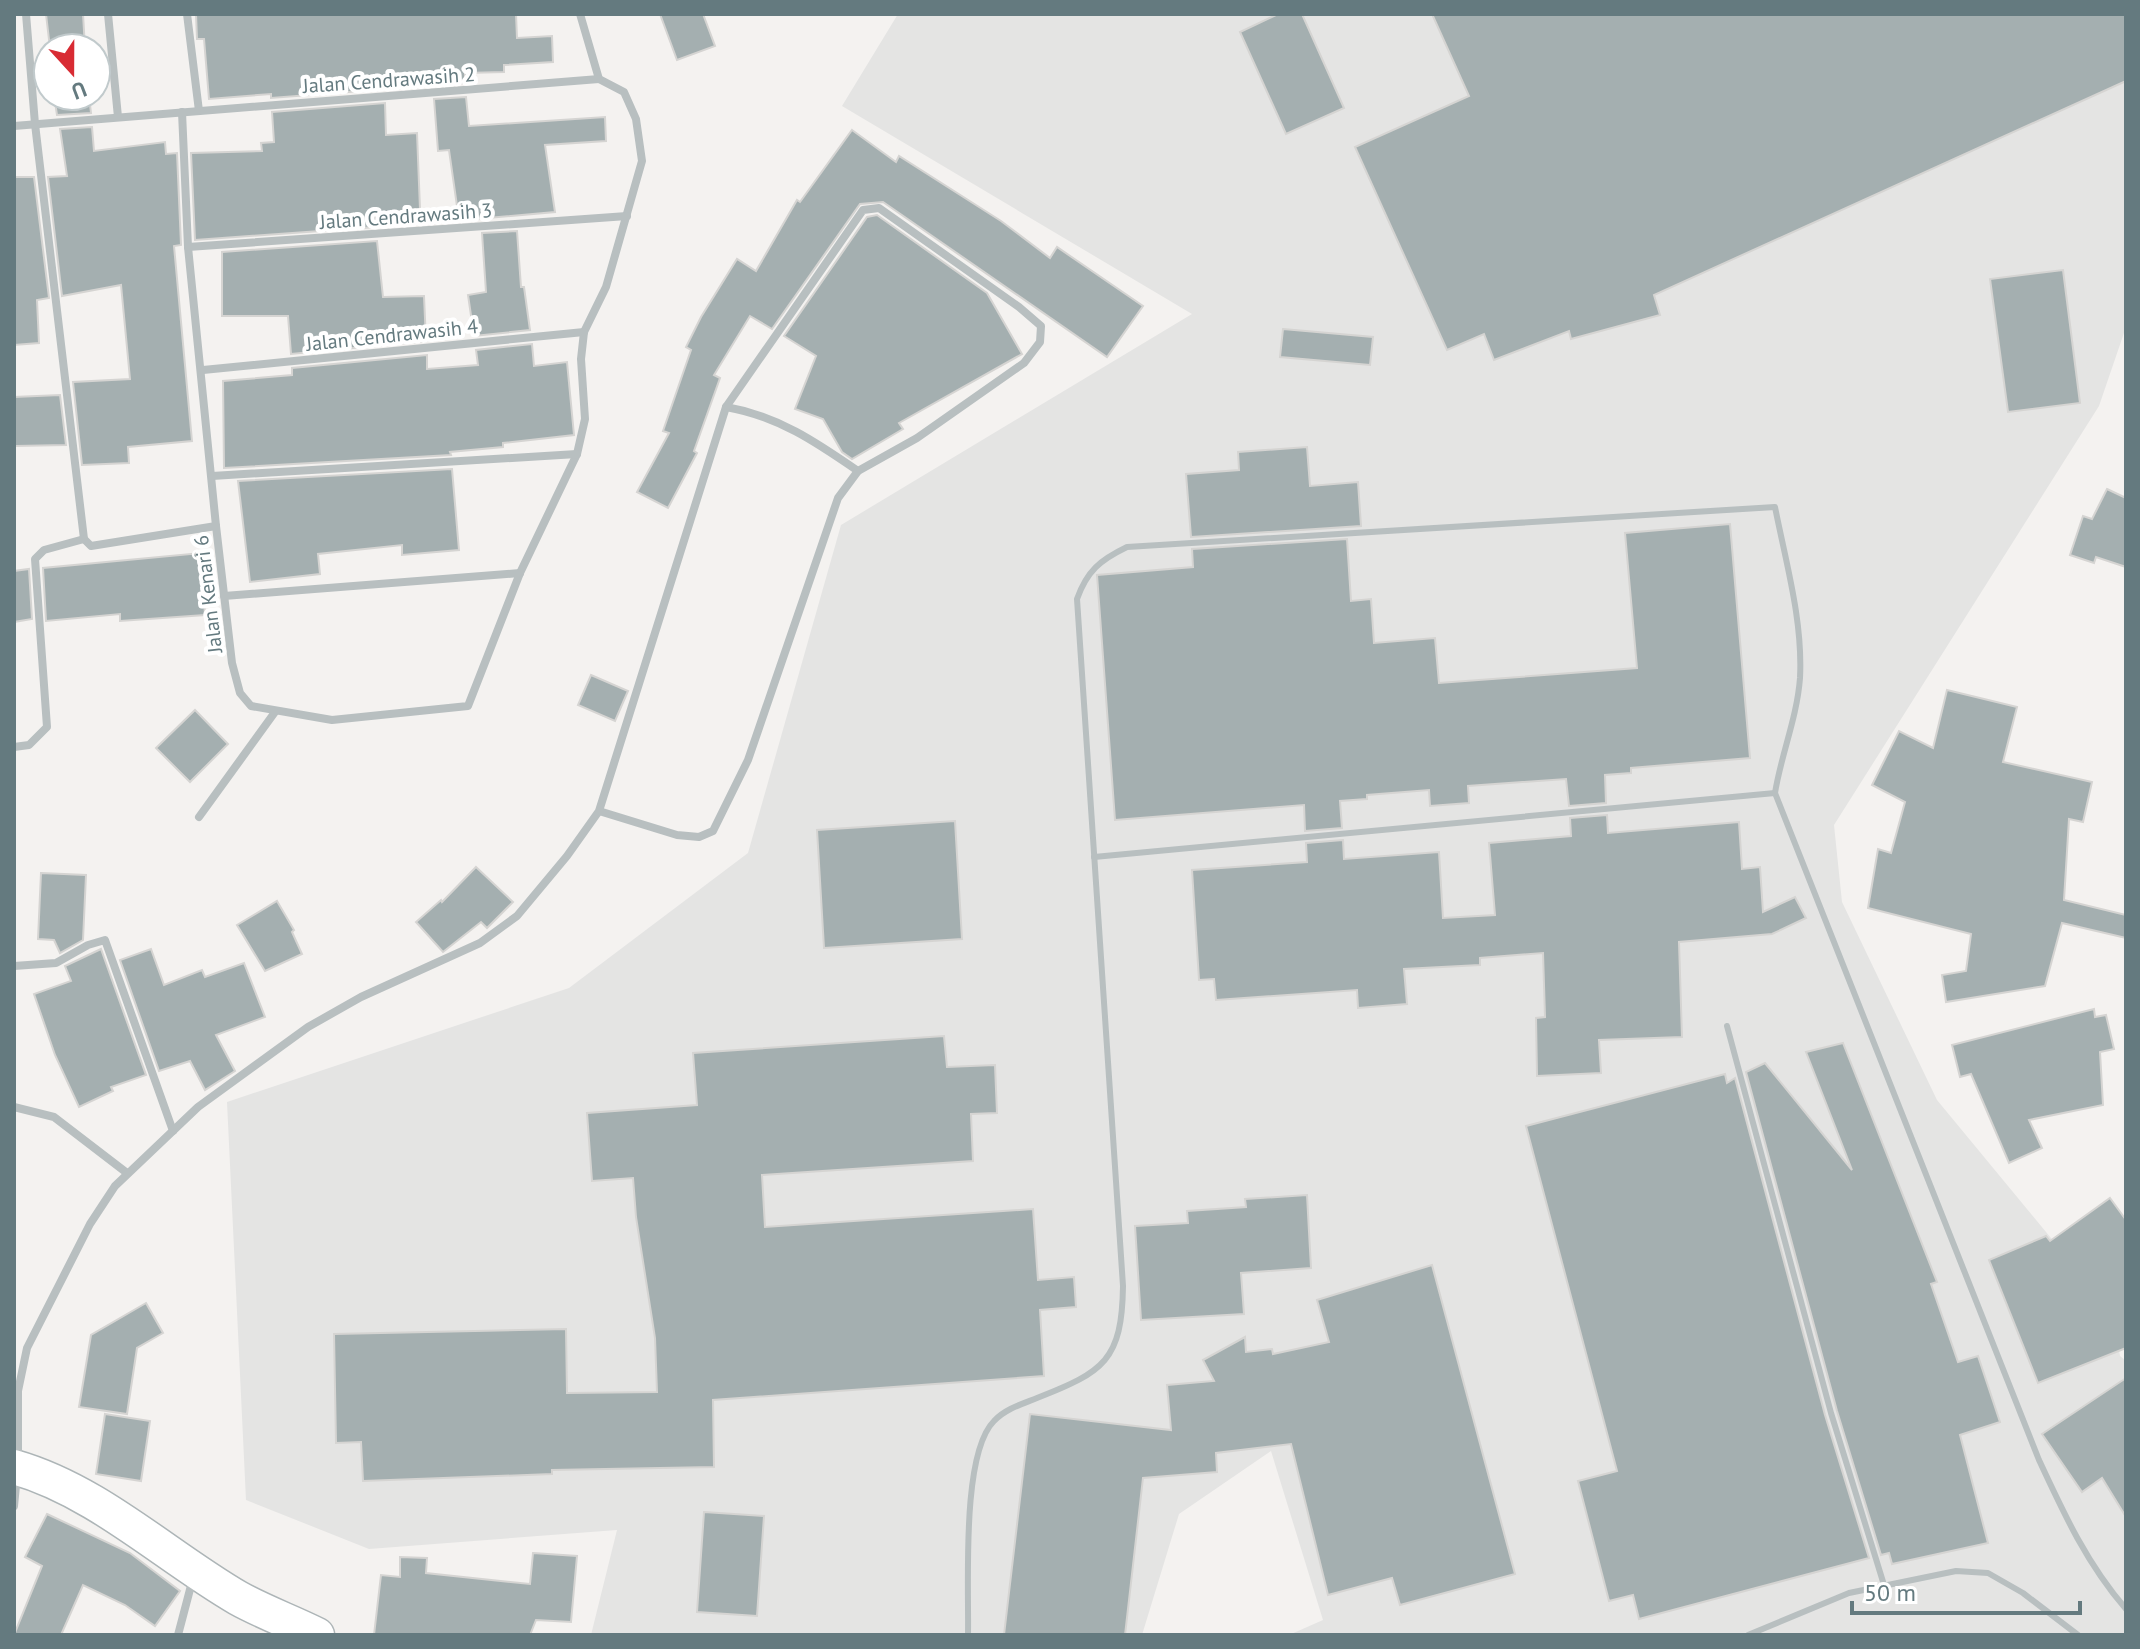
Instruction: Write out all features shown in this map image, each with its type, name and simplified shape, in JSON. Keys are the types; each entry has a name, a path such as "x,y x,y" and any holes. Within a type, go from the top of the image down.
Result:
{"street":[{"path":"26,14 35,124 84,539 91,546 216,526"},
{"path":"108,14 118,117"},
{"path":"187,14 199,111"},
{"path":"224,596 520,573 577,454 585,419 581,359 584,332 606,287 642,161 636,119 624,92 599,79 580,14"},
{"name":"Jalan Cendrawasih 2","path":"14,126 599,79"},
{"name":"Jalan Kenari 6","path":"182,112 188,247 224,596 232,663 240,693 251,706 332,720 468,706 520,573"},
{"path":"14,1506 21,1420 18,1391 27,1348 90,1224 127,1173 198,1107 308,1027 361,997 480,943 517,916 567,856 599,811 726,407 863,210 879,208 1019,307 1041,326 1040,342 1034,354 993,385 917,438 858,471 838,498 748,760 713,831 699,837 677,835 599,811"},
{"name":"Jalan Cendrawasih 3","path":"188,247 627,216"},
{"name":"Jalan Cendrawasih 4","path":"203,370 584,332"},
{"path":"726,407 760,413 794,429 858,471"},
{"path":"212,476 577,454"},
{"path":"14,747 29,745 47,727 35,559 44,550 84,539"},
{"path":"199,817 275,712"},
{"path":"14,966 56,963 88,945 105,940 173,1131"},
{"path":"14,1107 54,1117 127,1173"},
{"path":"16,1467 97,1506 239,1598 317,1635"},
{"path":"178,1635 195,1569"}],"lane":[{"path":"968,1635 975,1454 993,1421 1014,1407 1074,1384 1111,1356 1122,1327 1123,1286 1077,599 1085,578 1100,561 1127,547 1775,507 1798,630 1800,678 1775,793 2039,1460 2073,1535 2101,1580 2126,1609"},
{"path":"1094,857 1775,793"},
{"path":"1727,1026 1831,1413 1884,1585"},
{"path":"1748,1635 1813,1606 1884,1585 1956,1571 1988,1573 2023,1593 2078,1635"}],"shaded area":[{"path":"898,14 2126,14 2126,327 2099,406 1834,825 1842,902 1937,1100 2112,1312 2120,1356 2126,1361 2126,1635 1289,1635 1323,1620 1271,1451 1179,1514 1142,1635 591,1635 617,1530 369,1549 246,1500 227,1102 569,988 748,853 841,525 1192,314 842,106"}],"building":[{"path":"46,14 83,14 84,32 48,32"},
{"path":"196,14 516,14 517,38 552,36 553,62 504,65 504,72 465,73 465,83 271,98 271,94 209,99 204,39 197,39"},
{"path":"660,14 703,14 715,46 677,60"},
{"path":"1278,14 1302,14 1344,108 1286,134 1240,32"},
{"path":"1432,14 2126,14 2126,81 1654,295 1660,315 1571,339 1569,331 1494,360 1484,334 1447,350 1355,147 1469,96"},
{"path":"466,97 469,126 605,117 606,141 545,145 555,212 465,220 463,205 457,206 449,150 438,151 434,99"},
{"path":"385,103 386,135 417,133 420,209 375,214 376,227 195,240 191,153 262,151 261,143 274,142 272,112"},
{"path":"57,112 91,113 57,115"},
{"path":"92,127 94,151 165,142 166,154 177,153 181,245 174,246 192,441 128,447 129,463 82,465 73,382 130,379 121,285 62,296 48,177 67,176 60,129"},
{"path":"852,130 896,162 899,156 1001,221 1050,258 1057,247 1143,306 1107,357 883,202 860,204 772,329 750,316 714,375 720,378 694,451 697,453 668,508 637,492 669,433 663,431 691,350 686,347 701,317 737,259 756,271 797,200 800,202"},
{"path":"14,177 34,177 49,298 37,300 39,343 14,345"},
{"path":"877,215 987,293 1022,354 899,423 903,429 852,459 842,452 823,419 795,409 816,356 784,336 867,217"},
{"path":"517,231 521,287 524,287 530,330 474,336 468,295 486,292 482,233"},
{"path":"377,241 383,297 424,296 426,341 291,354 288,316 222,316 222,252"},
{"path":"2063,270 2080,403 2008,412 1990,279"},
{"path":"1283,329 1373,337 1370,365 1280,357"},
{"path":"532,344 534,366 567,362 574,435 503,443 503,447 450,452 451,455 224,468 223,381 292,375 292,368 427,355 427,369 478,365 476,350"},
{"path":"60,395 66,445 15,446 14,397"},
{"path":"1307,447 1310,486 1358,482 1361,526 1191,537 1186,474 1239,470 1238,452"},
{"path":"452,469 459,550 402,555 402,545 318,554 320,574 250,582 238,481"},
{"path":"2107,489 2126,498 2126,567 2096,557 2094,563 2070,555 2083,516 2092,519"},
{"path":"1730,524 1750,758 1631,768 1631,773 1605,775 1606,803 1569,806 1566,779 1468,786 1469,803 1430,806 1429,790 1367,795 1367,799 1340,801 1342,828 1305,831 1304,805 1115,820 1097,575 1193,567 1192,549 1347,539 1351,601 1371,599 1374,643 1435,638 1439,683 1637,668 1625,533"},
{"path":"201,553 205,615 120,621 120,614 46,621 43,568"},
{"path":"29,569 32,619 14,622 14,571"},
{"path":"591,675 628,691 615,721 578,705"},
{"path":"1947,690 2017,707 2003,762 2092,782 2083,822 2069,819 2064,900 2126,915 2126,938 2062,923 2045,986 1946,1002 1942,975 1966,971 1971,934 1868,908 1878,849 1891,853 1905,802 1872,785 1899,731 1933,748"},
{"path":"195,710 228,744 190,782 156,748"},
{"path":"1607,815 1608,833 1739,822 1742,869 1760,867 1763,912 1795,897 1806,918 1772,934 1679,942 1682,1037 1599,1040 1601,1073 1537,1076 1536,1018 1545,1017 1543,953 1480,958 1480,965 1404,969 1407,1004 1358,1008 1357,990 1216,1000 1214,979 1199,980 1192,870 1307,862 1306,843 1343,840 1344,859 1439,852 1443,918 1495,915 1489,843 1571,836 1570,818"},
{"path":"955,821 962,939 824,948 817,830"},
{"path":"476,867 513,902 487,928 481,922 443,952 416,922 442,902"},
{"path":"41,873 86,875 83,940 60,953 54,940 38,939"},
{"path":"277,901 294,930 292,932 302,954 265,971 237,925"},
{"path":"101,949 146,1075 111,1087 113,1091 79,1107 55,1055 34,994 71,981 65,966"},
{"path":"151,949 164,985 202,970 205,977 244,963 265,1017 216,1035 235,1071 205,1090 190,1061 159,1071 120,960"},
{"path":"2094,1009 2095,1017 2106,1015 2114,1049 2100,1052 2103,1105 2029,1120 2042,1148 2009,1163 1971,1074 1960,1077 1952,1045"},
{"path":"944,1036 947,1067 995,1065 997,1113 971,1114 973,1161 762,1175 765,1227 1033,1209 1038,1280 1074,1277 1076,1307 1040,1310 1044,1376 713,1400 714,1467 552,1470 552,1474 363,1481 361,1442 336,1443 334,1334 566,1329 567,1393 657,1392 655,1338 633,1178 592,1181 587,1113 697,1105 693,1053"},
{"path":"1843,1043 1937,1282 1931,1284 1958,1362 1978,1356 2000,1422 1960,1435 1988,1543 1892,1564 1889,1553 1881,1555 1837,1411 1746,1072 1765,1063 1852,1170 1806,1052"},
{"path":"1725,1074 1727,1083 1735,1078 1825,1415 1869,1558 1639,1619 1633,1595 1609,1601 1578,1481 1617,1471 1526,1126"},
{"path":"1307,1195 1311,1268 1241,1273 1244,1314 1141,1320 1135,1226 1188,1223 1187,1211 1246,1207 1245,1199"},
{"path":"2110,1198 2126,1220 2126,1348 2038,1383 1989,1260 2046,1236 2050,1241"},
{"path":"1432,1265 1515,1574 1400,1605 1392,1578 1328,1595 1291,1444 1216,1453 1217,1472 1143,1478 1125,1635 1004,1635 1030,1414 1171,1430 1167,1385 1214,1381 1203,1360 1245,1337 1246,1352 1272,1349 1273,1354 1329,1342 1317,1300"},
{"path":"146,1303 163,1333 137,1348 127,1414 79,1407 91,1335"},
{"path":"2126,1378 2126,1517 2102,1478 2082,1492 2042,1434"},
{"path":"105,1414 150,1421 141,1481 96,1474"},
{"path":"704,1512 764,1516 757,1616 697,1612"},
{"path":"47,1514 130,1553 180,1591 155,1626 125,1605 83,1585 61,1635 14,1635 42,1566 25,1557"},
{"path":"533,1553 577,1556 571,1622 536,1620 530,1635 374,1635 381,1575 400,1577 400,1557 427,1558 426,1573 530,1584"}]}
